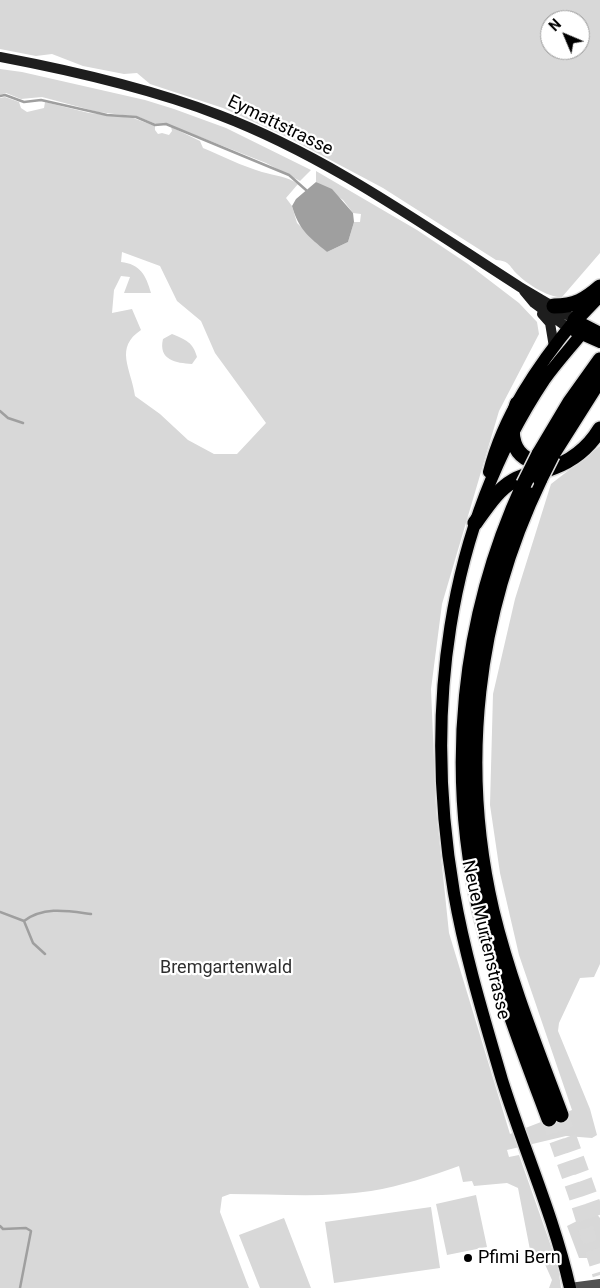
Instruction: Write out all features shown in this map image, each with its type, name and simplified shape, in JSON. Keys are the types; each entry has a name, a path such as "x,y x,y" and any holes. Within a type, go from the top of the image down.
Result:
{"highway":[{"path":"554,306 576,304 585,300 600,287"},
{"path":"578,327 600,295"},
{"path":"600,360 570,402 545,455 540,479 510,549 489,625 477,701 475,778 482,855 497,931 555,1117 510,1011 486,934 470,857 463,778 466,700 477,622 499,545 524,484 545,455 600,379"},
{"path":"517,404 512,421 512,438 522,454 536,462 546,463 575,455"},
{"path":"475,523 498,493 513,481 557,466 591,442 600,429"}],"main road":[{"name":"Eymattstrasse","path":"0,57 142,90 191,104 238,122 292,149 392,204 554,306 578,327 600,333"},
{"name":"Eymattstrasse","path":"520,286 549,320 554,347"},
{"name":"Eymattstrasse","path":"534,303 578,327 600,342"},
{"name":"Neue Murtenstrasse","path":"570,1288 558,1238 511,1109 471,971 454,895 446,837 440,756 442,679 453,606 499,437 517,404 554,347 578,327"},
{"name":"Neue Murtenstrasse","path":"482,501 512,438 545,379 578,327"}],"street":[{"path":"570,1288 600,1284"}],"green space":[{"path":"0,0 600,0 600,253 562,297 551,295 538,290 526,282 509,264 496,260 383,188 289,138 223,108 150,84 137,73 124,74 83,66 52,54 36,56 0,49"},
{"path":"0,69 22,72 145,100 174,109 226,128 311,170 300,181 266,163 167,124 156,124 139,117 98,112 42,97 21,99 6,93 0,95"},
{"name":"Bremgartenwald","path":"5,97 19,102 21,108 27,112 44,108 45,102 89,113 133,118 155,126 158,134 169,135 172,131 171,127 200,141 203,148 255,170 289,179 298,184 286,198 292,206 297,223 327,252 348,242 354,222 360,222 361,214 353,213 343,200 316,182 316,171 417,230 468,264 519,303 537,322 539,334 499,411 442,604 431,689 436,808 449,933 510,1134 572,1110 519,955 500,873 490,805 493,694 515,599 551,484 600,446 600,964 594,977 580,978 559,1023 558,1031 590,1109 597,1135 592,1138 566,1136 507,1150 509,1157 519,1155 558,1266 561,1288 549,1288 552,1280 544,1262 531,1255 518,1188 507,1183 474,1186 472,1181 463,1182 459,1166 416,1180 371,1191 319,1195 230,1194 222,1197 220,1212 249,1288 0,1288 0,98","holes":["122,252 160,266 177,301 201,321 215,353 266,423 237,454 214,454 188,440 160,414 135,396 126,359 126,351 128,344 141,330 132,309 112,313 114,290 121,276 130,277 124,293 151,293 147,281 138,268 121,262"]},
{"path":"172,334 185,340 193,348 197,357 192,364 174,361 163,352 163,339"},
{"path":"476,1195 487,1247 447,1255 436,1204"},
{"path":"431,1207 440,1268 334,1283 325,1222"},
{"path":"595,1212 600,1218 600,1258 579,1258 567,1226"},
{"path":"284,1218 311,1288 260,1288 239,1235"}],"shaded area":[{"path":"316,182 332,189 353,213 354,222 348,242 327,252 301,227 292,206 296,199"}],"waterway":[{"path":"0,96 5,95 24,102 41,100 107,115 136,117 155,125 166,124 289,175 306,190"},
{"path":"0,411 8,418 23,423"},
{"path":"24,921 32,916 48,911 91,914"},
{"path":"0,912 24,921 33,943 45,954"},
{"path":"0,1226 3,1229 26,1228 31,1231 20,1288"}],"tunnel":[{"path":"561,1115 600,1223"},
{"path":"549,1119 576,1196 600,1275"}],"place":[{"name":"Pfimi Bern","path":"468,1258"}]}
